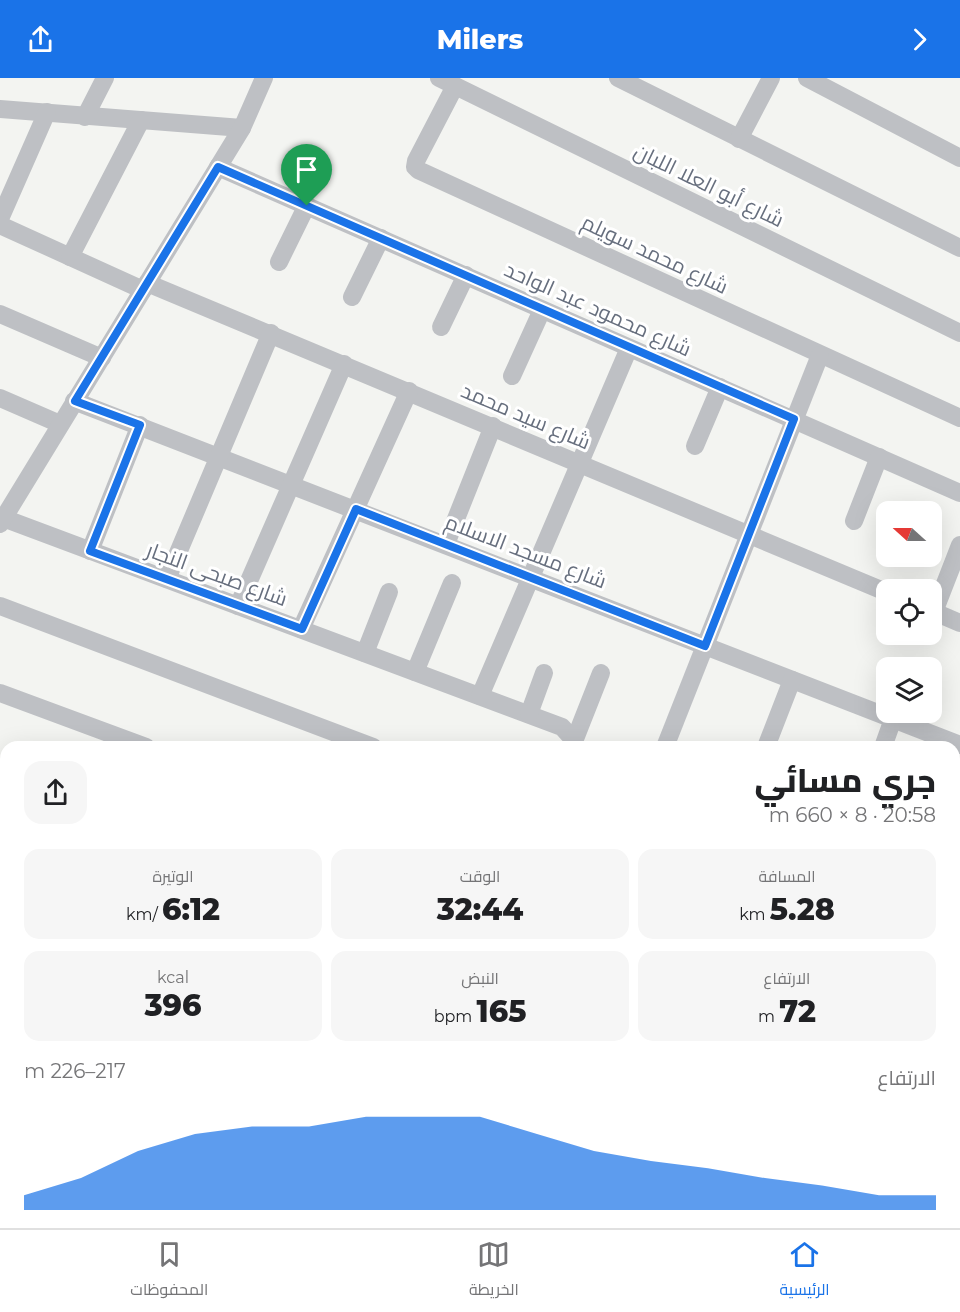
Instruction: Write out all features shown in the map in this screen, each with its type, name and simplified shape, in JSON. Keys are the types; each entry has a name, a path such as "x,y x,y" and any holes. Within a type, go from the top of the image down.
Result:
{"street":[{"path":"85,117 105,78"},
{"path":"618,78 960,248"},
{"path":"739,139 771,78"},
{"path":"807,78 960,158"},
{"path":"2,521 6,499 75,401 242,128 257,80"},
{"name":"شارع أبو العلا اللبان","path":"447,82 960,333"},
{"name":"شارع محمد سويلم","path":"447,82 416,161 415,167 418,170 960,418"},
{"path":"0,109 242,128"},
{"path":"0,219 47,112"},
{"path":"70,257 141,120"},
{"name":"شارع محمود عبد الواحد","path":"218,167 960,493"},
{"path":"279,262 307,206"},
{"name":"شارع سيد محمد","path":"0,225 70,257 271,333 876,588"},
{"path":"352,297 381,238"},
{"path":"441,327 466,275"},
{"path":"512,376 542,310"},
{"path":"0,314 102,358"},
{"path":"167,579 271,333"},
{"path":"480,696 629,348"},
{"path":"666,741 820,355"},
{"path":"238,606 344,364"},
{"path":"695,446 720,387"},
{"path":"302,629 409,391"},
{"path":"0,398 60,424"},
{"name":"شارع مسجد الاسلام","path":"75,401 876,712"},
{"path":"90,551 140,425"},
{"path":"446,544 493,426"},
{"path":"855,521 879,457"},
{"name":"شارع صبحى النجار","path":"2,521 167,579 529,714 562,727 567,731 571,741"},
{"path":"942,589 960,544"},
{"path":"415,672 452,583"},
{"path":"365,653 389,592"},
{"path":"0,606 357,741"},
{"path":"942,616 960,623"},
{"path":"529,714 544,673"},
{"path":"575,741 601,673"},
{"path":"768,741 792,680"},
{"path":"0,693 130,741"},
{"path":"885,741 892,723"},
{"name":"شارع مسجد الاسلام","path":"904,723 952,741"}],"route":[{"path":"218,167 307,206 794,419 705,646 356,509 302,629 90,551 140,425 75,401 218,167"}]}
